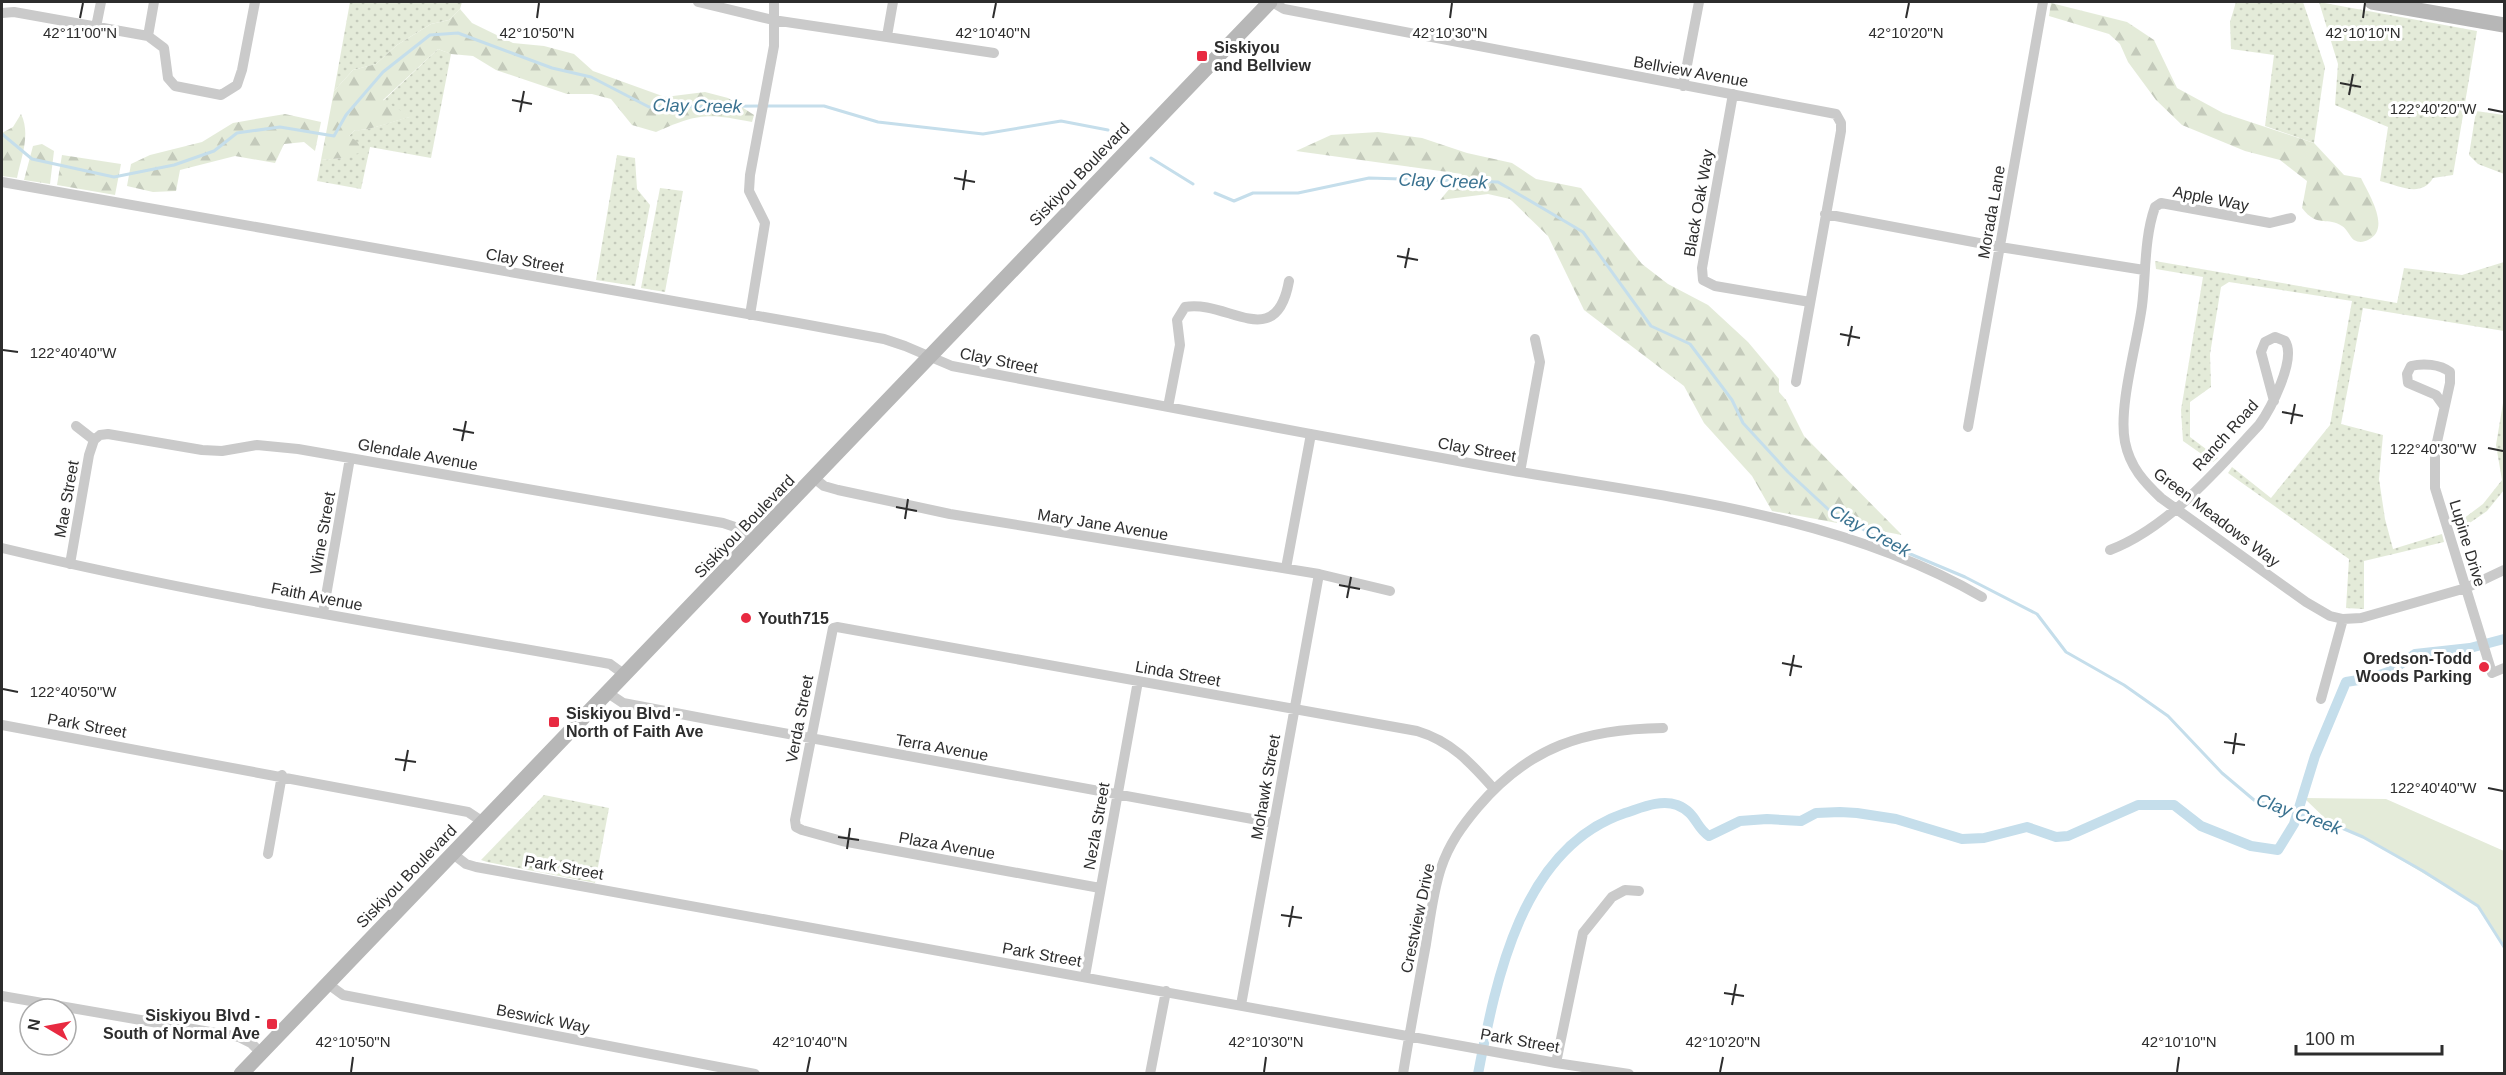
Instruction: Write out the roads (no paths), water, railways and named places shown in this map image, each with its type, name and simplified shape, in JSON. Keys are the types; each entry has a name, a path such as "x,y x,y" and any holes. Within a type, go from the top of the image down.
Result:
{"main road":[{"name":"Siskiyou Boulevard","path":"242,1074 1271,2"},
{"path":"2372,2 2505,25"}],"street":[{"path":"96,27 101,2"},
{"path":"148,36 154,2"},
{"path":"2,14 14,12 148,36 164,48 168,78 175,86 220,95 237,85 240,78 255,2"},
{"path":"699,2 773,20 994,53"},
{"path":"750,315 765,223 749,190 750,175 772,59 774,2"},
{"path":"887,36 892,2"},
{"name":"Bellview Avenue","path":"1271,2 1284,9 1683,86 1832,111 1839,117 1841,131 1796,382"},
{"path":"1683,86 1699,2"},
{"name":"Morada Lane","path":"1968,427 2043,2"},
{"name":"Black Oak Way","path":"1733,94 1702,268 1703,280 1715,286 1810,302"},
{"name":"Clay Street","path":"2,182 884,339 952,366 1311,435 1756,514 1851,538 1952,580 1982,597"},
{"name":"Apple Way","path":"2144,270 2153,212 2157,204 2270,223 2291,218"},
{"path":"1826,214 2000,247 2144,270"},
{"name":"Green Meadows Way","path":"2144,270 2142,306 2123,418 2123,431 2132,464 2141,478 2161,498 2306,602 2330,616 2343,619"},
{"path":"1168,407 1180,345 1177,320 1185,308 1198,306 1247,319 1264,320 1280,309 1287,295 1289,281"},
{"name":"Ranch Road","path":"2110,550 2143,534 2177,508 2259,425 2274,401 2289,351 2285,341 2275,337 2265,342 2261,352 2274,401"},
{"path":"1520,472 1540,362 1535,339"},
{"name":"Lupine Drive","path":"2444,406 2436,396 2408,383 2406,374 2411,366 2418,364 2439,366 2450,372 2450,383 2435,451 2435,488 2492,673 2505,668"},
{"path":"75,426 94,440"},
{"name":"Glendale Avenue","path":"94,440 100,435 108,434 202,450 222,451 257,446 350,458 723,523 741,529 754,541"},
{"path":"1286,568 1311,435"},
{"name":"Mae Street","path":"70,564 89,454 94,440"},
{"name":"Wine Street","path":"323,613 350,458"},
{"name":"Mary Jane Avenue","path":"814,478 824,486 838,490 950,514 1286,568 1390,591"},
{"name":"Faith Avenue","path":"2,548 70,564 323,613 610,664 625,675"},
{"path":"2321,699 2343,619 2379,614 2466,588 2505,570"},
{"name":"Mohawk Street","path":"1241,1005 1319,574"},
{"name":"Linda Street","path":"837,627 1433,736 1461,753 1494,789"},
{"name":"Verda Street","path":"795,820 831,632 837,627"},
{"name":"Nezla Street","path":"1085,976 1138,681"},
{"name":"Terra Avenue","path":"608,693 623,703 1274,823"},
{"name":"Park Street","path":"2,725 282,775 468,812 483,822"},
{"name":"Crestview Drive","path":"1403,1074 1442,867 1461,827 1494,789 1527,762 1567,742 1611,730 1663,728"},
{"path":"268,854 282,775"},
{"name":"Plaza Avenue","path":"795,820 796,826 802,831 820,836 1100,888"},
{"name":"Park Street","path":"453,854 466,864 476,867 1556,1063 1629,1074"},
{"path":"1556,1063 1583,933 1612,897 1625,890 1639,891"},
{"name":"Beswick Way","path":"328,984 343,995 755,1074"},
{"path":"1150,1074 1166,992"},
{"path":"2,996 239,1037 251,1043 261,1053"}],"waterway":[{"name":"Clay Creek","path":"2,134 32,159 114,177 174,165 214,151 237,133 280,127 334,136 346,115 383,72 430,35 458,33 552,68 591,77 649,107 760,106"},
{"name":"Clay Creek","path":"767,106 824,106 878,122 983,134 1061,121 1108,130"},
{"name":"Clay Creek","path":"1151,158 1193,184"},
{"name":"Clay Creek","path":"1215,193 1234,201 1253,193 1298,193 1369,178 1498,182 1583,232 1651,326 1690,344 1732,400 1743,423 1788,472 1829,510 1896,548 1965,577 2037,614 2066,652 2124,685 2168,716 2222,773 2254,800 2330,823 2363,837 2423,871 2478,906 2504,947"},
{"path":"1478,1074 1505,959 1519,921 1538,886 1561,855 1590,830 1625,813 1657,804 1671,803 1684,808 1709,836 1740,821 1767,819 1801,821 1816,813 1857,813 1896,819 1962,839 1984,838 2027,827 2056,837 2068,836 2138,805 2174,805 2201,826 2251,846 2278,850 2294,824 2315,756 2346,682 2371,678 2391,671 2415,654 2470,648 2504,639"}],"place":[{"name":"Siskiyou and Bellview","path":"1202,56"},
{"name":"Youth715","path":"746,618"},
{"name":"Oredson-Todd Woods Parking","path":"2484,667"},
{"name":"Siskiyou Blvd - North of Faith Ave","path":"554,722"},
{"name":"Siskiyou Blvd - South of Normal Ave","path":"272,1024"}]}
